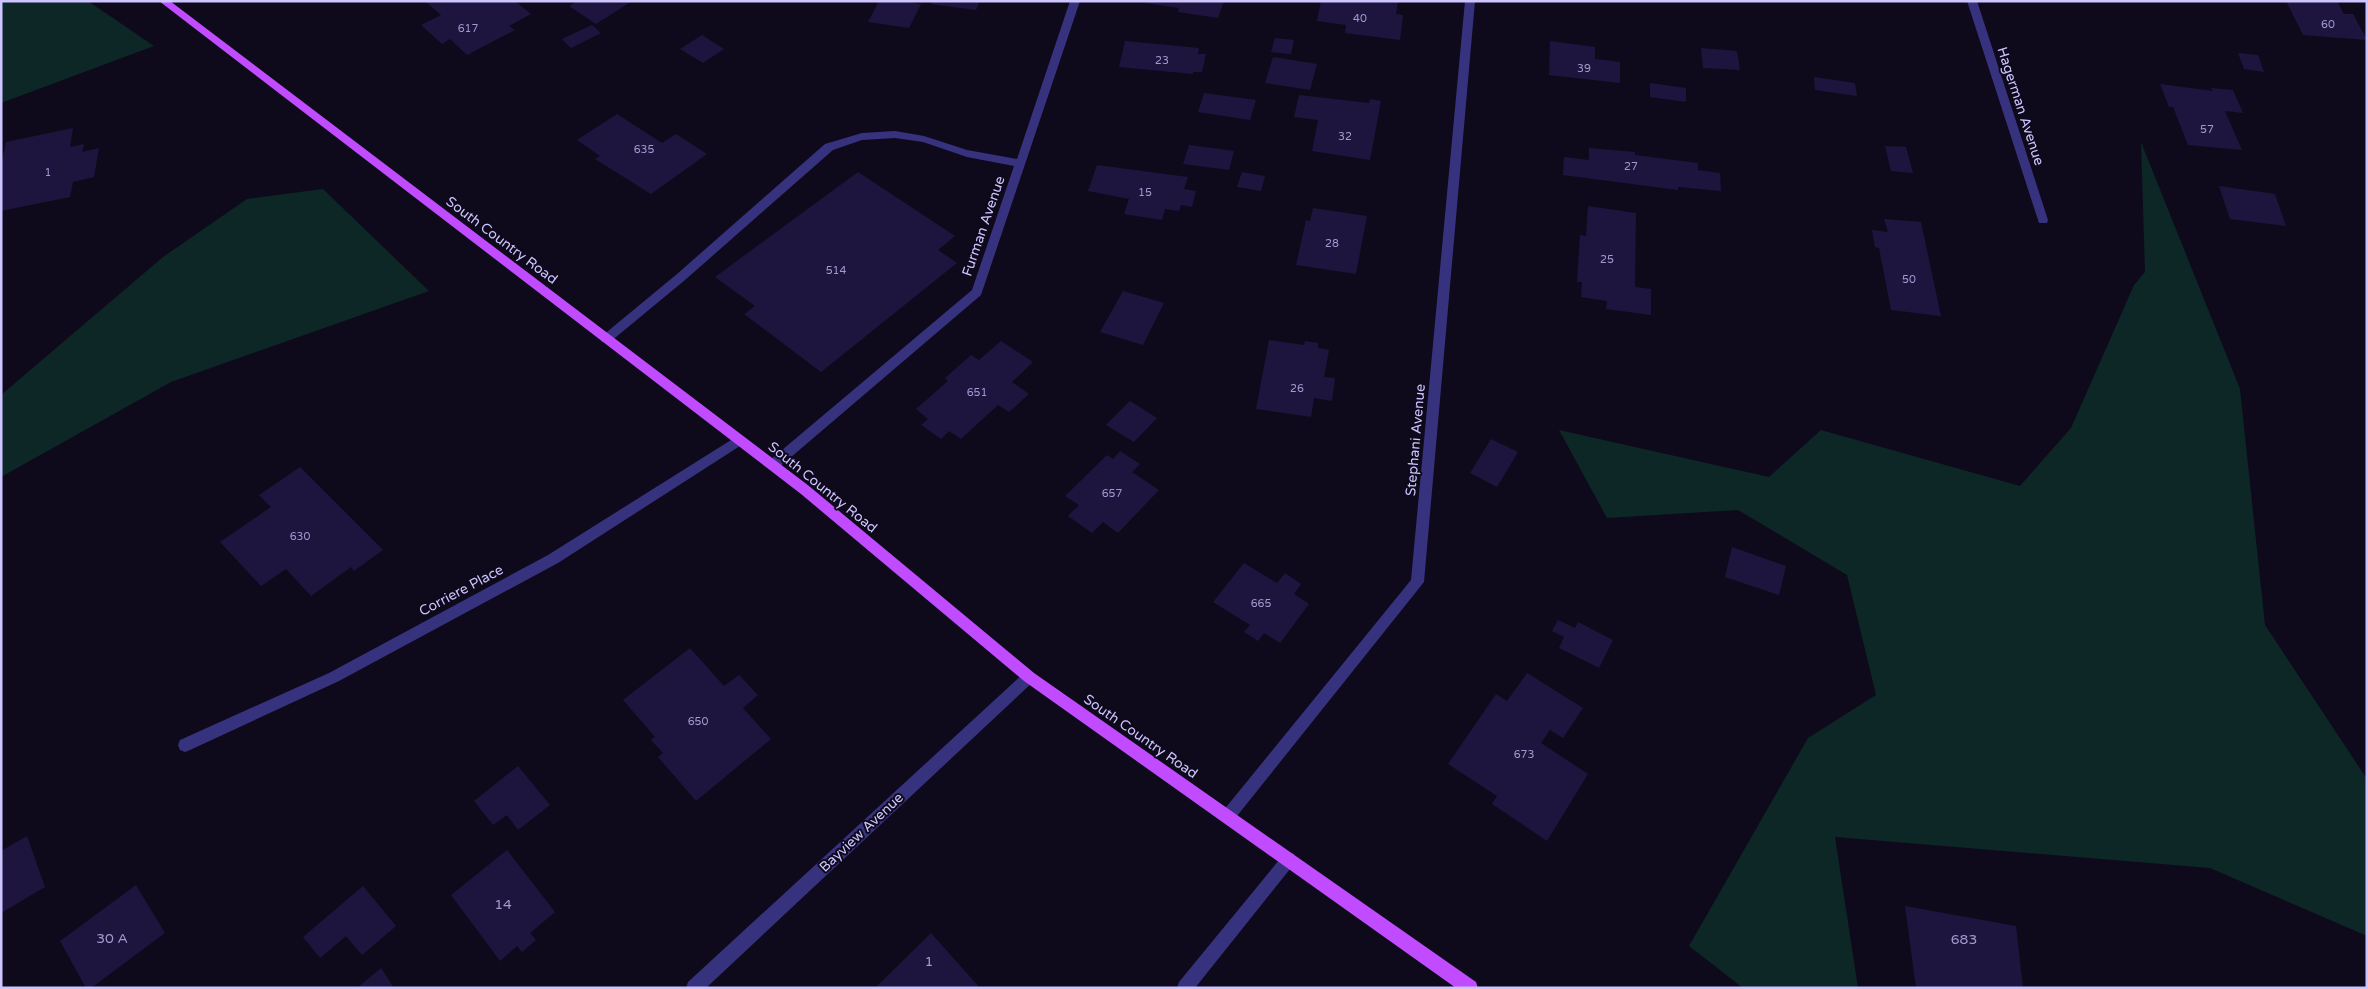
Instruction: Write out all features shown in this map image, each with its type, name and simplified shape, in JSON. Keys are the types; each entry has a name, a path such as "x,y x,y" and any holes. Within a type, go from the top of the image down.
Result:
{"main road":[{"name":"South Country Road","path":"164,1 773,466 1029,677 1470,988"}],"street":[{"name":"Furman Avenue","path":"773,466 977,292 1075,1"},
{"name":"Stephani Avenue","path":"1228,816 1417,582 1470,1"},
{"name":"Hagerman Avenue","path":"1972,1 2043,220"},
{"path":"606,339 681,277 829,147 857,137 879,133 898,133 920,138 959,152 1020,163"},
{"name":"Corriere Place","path":"186,745 334,677 553,559 739,440"},
{"name":"Bayview Avenue","path":"694,988 1029,677"},
{"path":"1185,988 1289,859"}],"green space":[{"path":"1,1 88,1 154,46 1,103"},
{"path":"2141,142 2240,389 2265,625 2367,779 2367,936 2210,868 1835,837 1858,988 1743,988 1689,946 1808,738 1876,695 1847,575 1738,510 1607,518 1559,430 1769,477 1821,430 2020,486 2071,428 2134,285 2145,272"},
{"path":"323,189 429,291 171,382 1,477 1,395 163,257 247,199"}],"building":[{"path":"425,1 515,1 531,14 509,26 515,30 467,55 450,39 442,44 421,25 441,15"},
{"path":"578,1 632,1 596,24 569,6"},
{"path":"879,1 903,1 921,4 909,28 868,22"},
{"path":"932,1 980,1 976,10 931,4"},
{"path":"1146,1 1224,1 1218,18 1178,12 1179,8 1145,3"},
{"path":"1321,1 1398,1 1396,14 1403,15 1400,40 1345,33 1346,25 1317,21"},
{"path":"2286,1 2337,1 2344,14 2353,14 2367,40 2303,35"},
{"path":"592,25 601,33 571,48 562,39"},
{"path":"702,35 724,49 703,63 680,49"},
{"path":"1275,38 1294,40 1291,54 1271,52"},
{"path":"1125,41 1199,48 1198,54 1206,54 1202,72 1193,72 1193,74 1119,67"},
{"path":"1550,41 1595,47 1595,59 1620,62 1620,83 1549,75"},
{"path":"1701,48 1737,51 1740,70 1703,68"},
{"path":"2238,53 2258,55 2264,72 2244,69"},
{"path":"1273,57 1317,64 1310,90 1265,83"},
{"path":"1814,77 1855,83 1857,96 1815,90"},
{"path":"1650,83 1686,88 1686,102 1650,97"},
{"path":"2160,84 2213,91 2211,88 2233,90 2243,113 2225,111 2242,150 2188,145 2173,107 2169,107"},
{"path":"1204,93 1256,100 1250,120 1198,112"},
{"path":"1299,95 1369,103 1370,99 1381,101 1370,160 1312,151 1318,120 1294,117"},
{"path":"617,114 662,143 676,134 707,154 651,194 595,159 600,156 577,140"},
{"path":"73,128 70,147 84,144 82,152 99,148 94,177 73,182 70,197 1,211 1,166 6,142"},
{"path":"1189,145 1234,151 1229,170 1183,164"},
{"path":"1885,146 1906,147 1913,173 1891,171"},
{"path":"1589,148 1635,152 1635,155 1698,163 1698,170 1720,173 1721,191 1678,187 1678,190 1563,175 1564,157 1589,160"},
{"path":"1097,165 1188,177 1184,189 1196,191 1192,207 1181,205 1179,211 1165,209 1162,220 1124,214 1129,199 1088,191"},
{"path":"858,172 955,236 938,250 957,263 821,372 744,314 755,306 715,277"},
{"path":"1242,172 1265,176 1261,191 1237,187"},
{"path":"2219,186 2275,194 2286,226 2230,219"},
{"path":"1588,206 1636,213 1635,287 1651,289 1651,315 1606,309 1607,301 1581,297 1582,282 1577,282 1580,235 1586,236"},
{"path":"1313,208 1367,216 1356,274 1296,265 1306,220 1310,221"},
{"path":"1884,219 1921,222 1941,316 1891,310 1879,248 1875,247 1872,230 1888,232"},
{"path":"1123,291 1164,303 1143,345 1100,332"},
{"path":"1269,340 1304,345 1305,341 1318,343 1318,348 1329,350 1324,377 1335,378 1332,401 1314,398 1311,417 1256,409"},
{"path":"1001,341 1033,362 1012,382 1029,394 1009,412 998,405 961,439 949,431 941,439 921,425 928,419 916,409 948,381 945,378 971,355 979,360"},
{"path":"1130,401 1157,418 1134,442 1106,425"},
{"path":"1491,439 1518,452 1497,487 1470,473"},
{"path":"1120,451 1140,464 1132,472 1159,490 1118,533 1103,522 1092,533 1068,516 1079,505 1065,496 1107,455 1113,459"},
{"path":"300,467 383,550 354,571 351,567 311,596 286,569 261,586 220,542 271,507 259,495"},
{"path":"1732,547 1786,566 1779,595 1725,577"},
{"path":"1244,563 1277,583 1285,573 1301,584 1294,594 1309,604 1280,643 1264,633 1258,641 1244,632 1250,625 1213,602"},
{"path":"1558,620 1575,628 1578,622 1613,640 1599,668 1559,648 1564,637 1552,631"},
{"path":"690,648 724,686 739,675 758,695 743,708 771,739 696,801 658,757 663,753 651,740 655,737 623,700"},
{"path":"1527,673 1583,708 1563,738 1550,730 1541,743 1588,774 1547,841 1492,804 1497,796 1448,764 1496,694 1507,701"},
{"path":"518,766 550,805 518,830 507,815 493,825 474,801"},
{"path":"27,836 45,887 1,913 1,851"},
{"path":"507,850 555,912 530,933 536,940 522,952 517,946 500,961 451,895"},
{"path":"136,885 165,933 91,988 86,988 60,941"},
{"path":"363,886 396,926 362,955 346,936 320,958 303,937"},
{"path":"1905,906 2016,926 2023,988 1916,988"},
{"path":"931,933 980,988 875,988"},
{"path":"381,968 394,988 357,988"}]}
